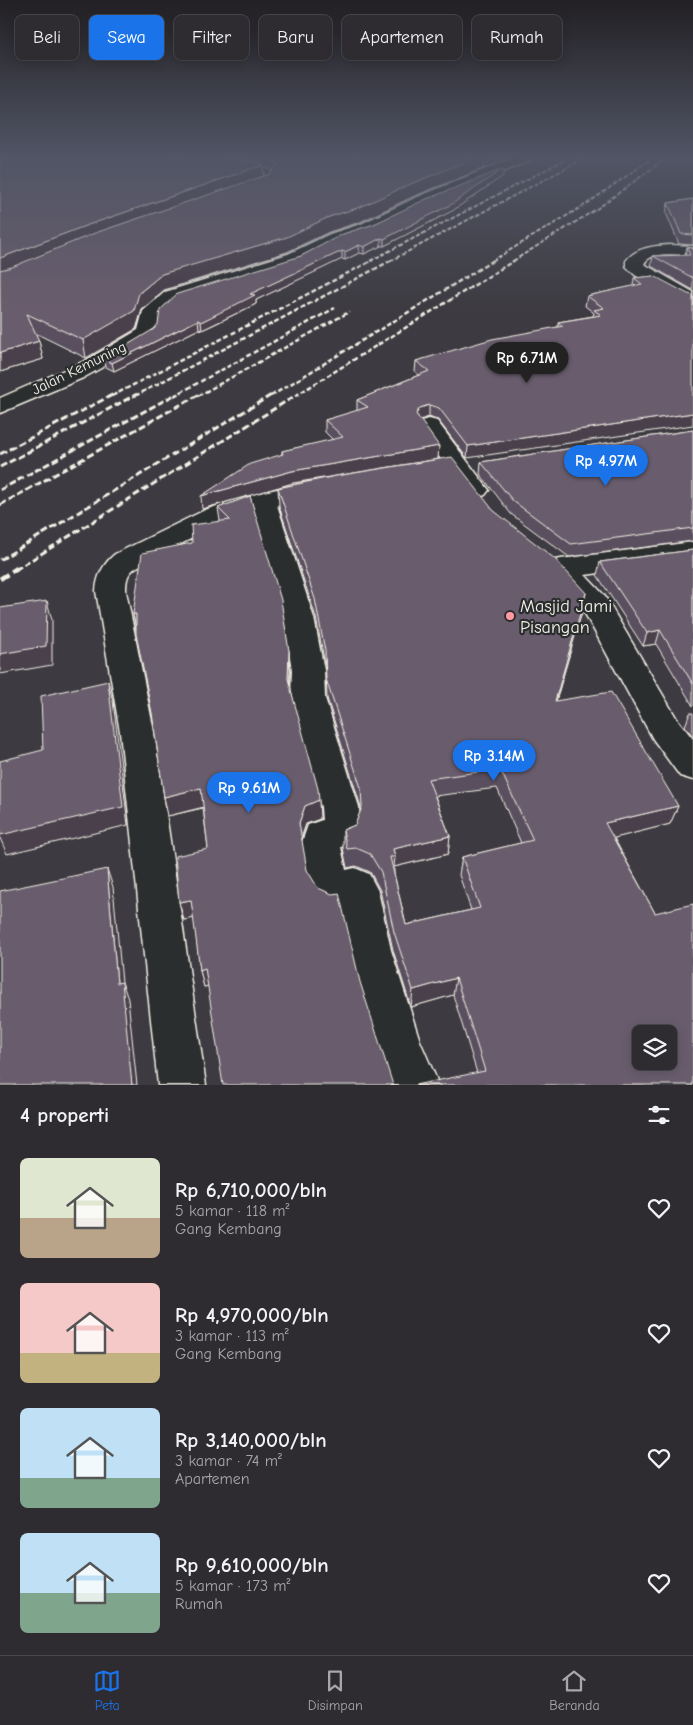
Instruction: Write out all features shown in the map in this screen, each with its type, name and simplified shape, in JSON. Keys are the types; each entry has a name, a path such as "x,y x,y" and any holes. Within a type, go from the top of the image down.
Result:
{"street":[{"name":"Jalan Kemuning","path":"0,406 76,373 138,340 147,332 150,315 171,296 294,258 336,237 367,227 410,207"},
{"path":"690,251 640,255 635,261 635,266 693,299"},
{"path":"429,426 469,466 491,508"},
{"path":"420,470 469,466"},
{"path":"182,1085 137,732 111,591 111,577 115,568 125,561 214,516 262,500 347,483"},
{"path":"262,500 299,618 308,670 308,698 340,807 342,824 339,832 322,837 321,842 330,888 332,891 337,892 355,887 358,891 370,950 398,1046 415,1085"},
{"path":"540,551 563,570 593,602 665,729 693,765"},
{"path":"563,570 693,551"}],"building":[{"path":"0,207 142,207 85,226 0,258"},
{"path":"173,207 361,207 329,217 287,237 162,274 139,293 134,311 83,340 27,314 39,341 0,353 0,270 12,267 95,233"},
{"path":"410,207 447,207 384,239 381,238 364,247 359,245 345,252 342,251 250,294 255,295 201,322 198,320 112,363 104,359 154,329 158,324 160,310 177,294 301,256 343,234 374,224"},
{"path":"670,207 693,207 693,235 681,234"},
{"path":"687,247 693,248 693,278 653,256 690,255"},
{"path":"654,276 693,295 693,413 468,446 439,408 429,405 420,408 416,414 439,446 292,471 201,496 250,464 283,454 282,451 343,437 325,420 368,407 357,400 429,371 416,361 492,339 563,326 558,322 601,315 594,310 604,308 587,296 642,284 634,278"},
{"path":"693,430 693,528 571,544 513,501 481,462"},
{"path":"452,457 493,510 555,559 586,593 555,701 611,692 678,806 605,823 655,913 693,904 693,1085 415,1085 485,1071 456,978 413,990 394,932 381,872 370,854 356,848 347,849 343,830 355,825 362,807 361,788 326,679 325,651 315,599 278,488 336,476","holes":["500,769 533,840 462,857 480,908 406,925 390,857 395,857 393,849 450,836 428,779"]},
{"path":"250,496 281,600 289,651 288,679 318,789 319,800 305,806 299,823 307,870 318,888 332,894 339,893 360,982 393,1085 223,1085 205,968 200,970 191,900 179,902 175,856 208,849 201,788 164,797 152,713 136,634 136,614 133,614 142,553 192,543 191,525 230,520 218,508"},
{"path":"693,550 693,684 660,630 647,633 600,562"},
{"path":"47,601 46,646 0,654 0,608"},
{"path":"108,681 123,807 0,835 0,761 43,750 41,696"},
{"path":"107,869 117,983 122,982 132,1085 0,1085 0,891"}],"railway":[{"path":"370,261 475,207"},
{"path":"390,261 493,207"},
{"path":"492,261 582,207"},
{"path":"513,261 600,207"},
{"path":"112,396 373,260"},
{"path":"135,396 392,260"},
{"path":"271,396 494,260"},
{"path":"295,396 515,260"},
{"path":"174,396 335,308"},
{"path":"198,396 349,312"},
{"path":"0,454 114,394"},
{"path":"0,467 137,394"},
{"path":"0,490 176,394"},
{"path":"0,505 200,394"},
{"path":"0,560 273,394"},
{"path":"15,570 298,394"},
{"path":"0,579 17,568"}],"place":[{"name":"Masjid Jami Pisangan","path":"510,616"}]}
